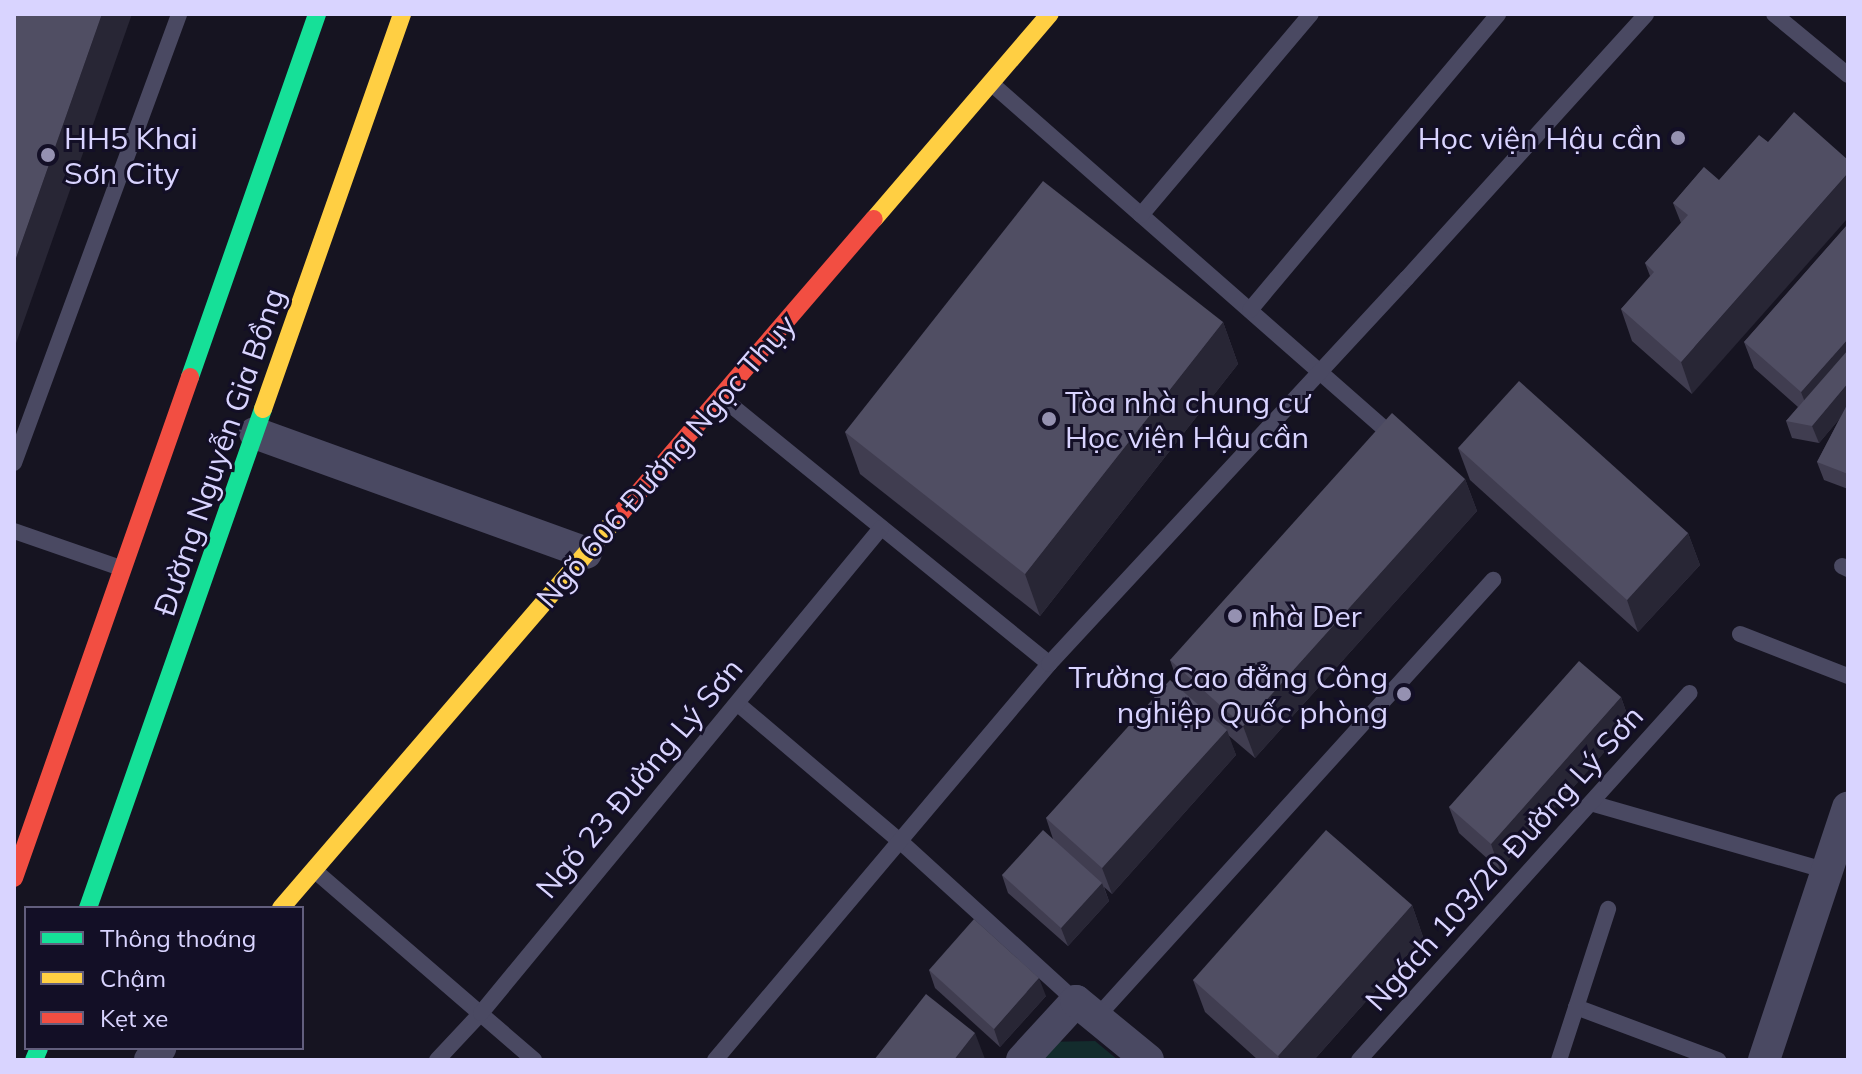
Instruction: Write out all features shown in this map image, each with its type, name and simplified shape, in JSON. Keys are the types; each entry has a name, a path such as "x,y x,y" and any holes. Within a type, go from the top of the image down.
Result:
{"main road":[{"name":"Đường Nguyễn Gia Bồng","path":"14,878 317,14"},
{"name":"Đường Nguyễn Gia Bồng","path":"89,906 402,14"},
{"name":"Ngõ 606 Đường Ngọc Thụy","path":"283,906 1050,14"}],"street":[{"path":"255,433 586,553"},
{"path":"1764,1060 1838,875 1848,808"},
{"path":"1022,1060 1085,1010 1148,1060"}],"lane":[{"path":"14,463 179,14"},
{"path":"1141,215 1311,14"},
{"path":"1250,310 1498,14"},
{"path":"715,1060 1049,664 1320,373 1646,14"},
{"path":"1774,14 1848,75"},
{"path":"991,83 1397,439"},
{"path":"721,397 1049,664"},
{"name":"Ngõ 23 Đường Lý Sơn","path":"437,1060 481,1013 881,528"},
{"path":"14,531 122,569"},
{"path":"738,704 901,842 1085,1010 1493,580"},
{"path":"1740,634 1848,676"},
{"name":"Ngách 103/20 Đường Lý Sơn","path":"1359,1060 1594,804 1690,693"},
{"path":"1594,804 1838,875"},
{"path":"314,870 534,1060"},
{"path":"1559,1060 1608,909"},
{"path":"1576,1007 1718,1060"}],"green space":[{"path":"1095,1041 1118,1060 1027,1060 1041,1042"}],"building":[{"path":"14,14 102,14 14,264"},
{"path":"1794,112 1848,160 1848,173 1681,362 1621,309 1654,272 1645,263 1688,215 1673,203 1704,167 1719,180 1759,135 1768,142"},
{"name":"Tòa nhà chung cư Học viện Hậu cần","path":"1043,181 1223,322 1025,574 845,432"},
{"path":"1848,224 1848,339 1801,392 1744,342"},
{"path":"1848,350 1848,383 1812,426 1786,421"},
{"path":"1519,381 1688,533 1627,600 1458,448"},
{"path":"1848,403 1848,474 1817,462"},
{"path":"1392,413 1465,479 1243,726 1170,660"},
{"path":"1579,661 1621,697 1491,844 1449,807"},
{"path":"1170,680 1227,730 1102,868 1046,818"},
{"path":"1043,830 1102,883 1061,928 1002,875"},
{"path":"1326,830 1412,905 1278,1056 1193,980"},
{"path":"974,919 1039,978 994,1029 929,970"},
{"path":"926,994 975,1033 954,1060 874,1060"}],"traffic: fast":[{"path":"190,377 317,14"},
{"path":"89,906 263,409"},
{"path":"34,1060 38,1050"}],"traffic: slow":[{"path":"263,409 402,14"},
{"path":"874,219 1050,14"},
{"path":"283,906 620,514"}],"traffic: jam":[{"path":"620,514 874,219"},
{"path":"14,878 190,377"}],"place":[{"name":"Học viện Hậu cần","path":"1678,138"},
{"name":"HH5 Khai Sơn City","path":"48,155"},
{"name":"Tòa nhà chung cư Học viện Hậu cần","path":"1049,419"},
{"name":"nhà Der","path":"1235,616"},
{"name":"Trường Cao đẳng Công nghiệp Quốc phòng","path":"1404,694"}]}
